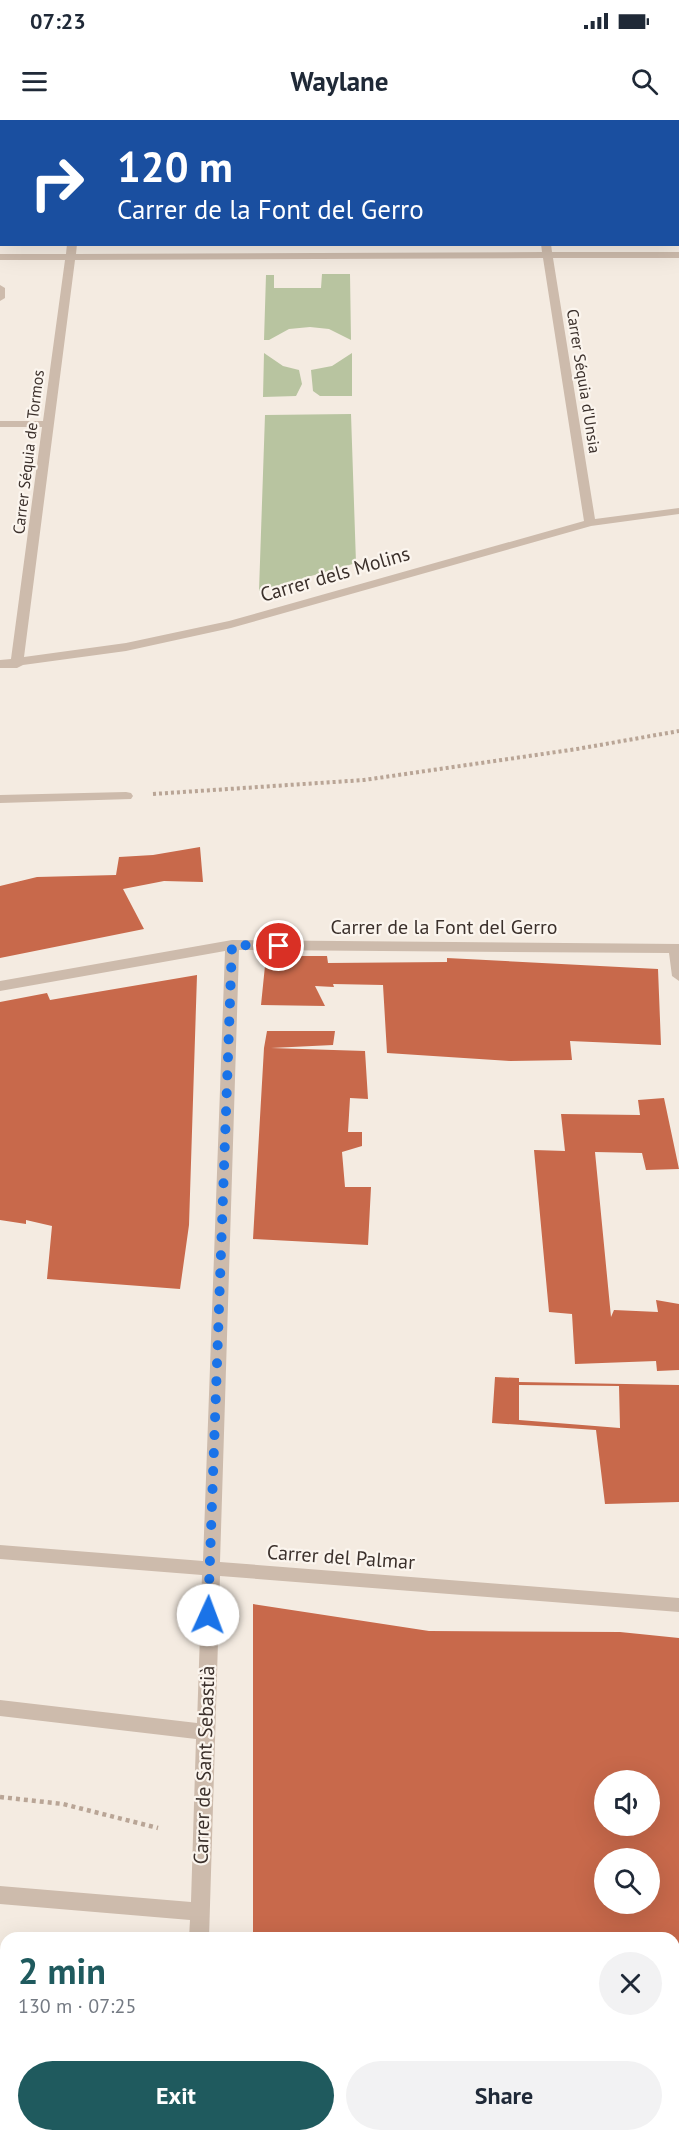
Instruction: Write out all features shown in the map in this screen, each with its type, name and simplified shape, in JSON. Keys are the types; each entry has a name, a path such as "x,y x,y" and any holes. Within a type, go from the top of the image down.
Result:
{"street":[{"path":"0,257 71,251 547,250 679,255"},
{"name":"Carrer Séquia d'Unsia","path":"547,250 590,523"},
{"name":"Carrer Séquia de Tormos","path":"17,664 71,251"},
{"path":"0,288 0,298"},
{"path":"0,424 48,424"},
{"name":"Carrer dels Molins","path":"0,664 17,664 126,647 231,624 590,523 679,511"},
{"path":"0,799 126,796"},
{"name":"Carrer de la Font del Gerro","path":"0,986 232,945 675,948 679,976"},
{"name":"Carrer de Sant Sebastià","path":"199,1932 232,945"},
{"name":"Carrer del Palmar","path":"0,1552 679,1605"},
{"path":"0,1708 205,1732"},
{"path":"0,1895 200,1912"}],"path":[{"path":"126,796 364,780 577,749 679,731"},
{"path":"0,1797 63,1804 158,1828"}],"green space":[{"path":"322,274 350,274 351,340 329,329 310,327 289,329 269,340 264,340 266,275 274,275 274,288 321,288"},
{"path":"264,353 283,366 299,370 302,384 296,396 263,397"},
{"path":"352,353 352,396 320,396 313,391 311,370 332,366"},
{"path":"351,414 356,563 259,591 265,415"}],"building":[{"path":"200,847 203,882 164,881 123,889 144,929 0,958 0,886 37,877 116,875 119,857 153,855"},
{"path":"266,956 327,956 328,963 447,962 447,958 658,969 661,1045 570,1041 572,1060 510,1061 387,1053 383,985 315,986 325,1006 261,1005"},
{"path":"197,975 189,1225 180,1289 47,1279 52,1226 26,1220 26,1224 0,1220 0,1002 47,993 50,1000"},
{"path":"267,1031 335,1031 333,1045 271,1048 365,1051 368,1099 350,1098 348,1132 362,1132 362,1146 342,1152 345,1187 371,1187 368,1245 253,1239 264,1048"},
{"path":"664,1098 679,1169 646,1170 642,1153 595,1152 611,1317 614,1310 658,1312 656,1300 679,1304 679,1370 657,1371 656,1361 575,1364 572,1314 549,1312 534,1150 565,1151 561,1114 640,1115 638,1100"},
{"path":"495,1377 519,1378 519,1382 679,1385 679,1502 605,1504 596,1430 492,1423","holes":["519,1385 619,1386 620,1428 519,1420"]},
{"path":"253,1604 429,1631 620,1632 679,1638 679,1932 253,1932"}],"route":[{"path":"208,1615 232,945 279,946"}]}
